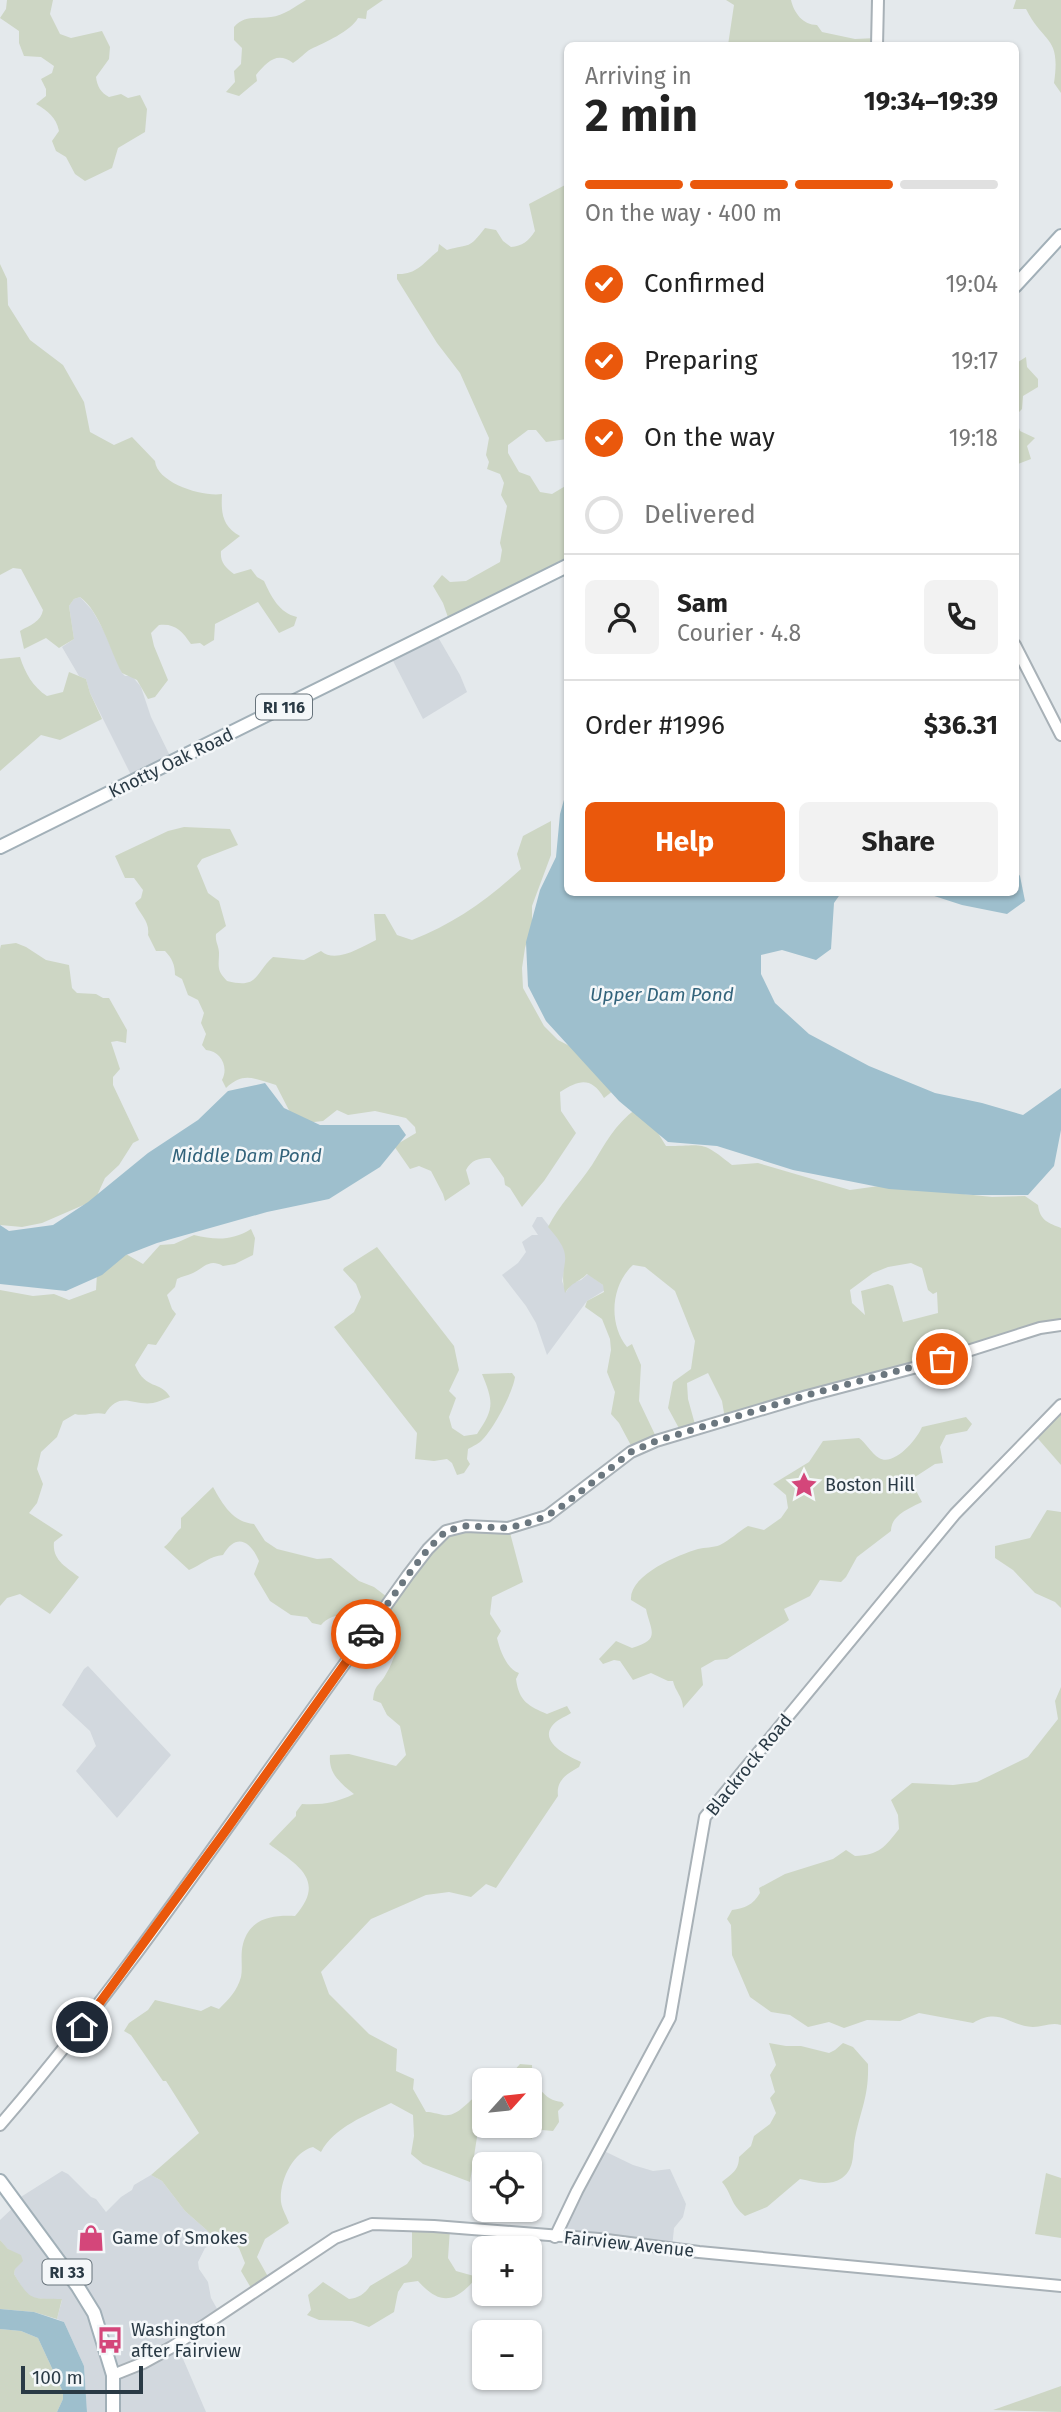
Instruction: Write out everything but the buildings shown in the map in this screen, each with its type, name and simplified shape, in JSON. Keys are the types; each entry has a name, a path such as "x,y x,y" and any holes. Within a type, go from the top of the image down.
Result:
{"main road":[{"path":"1019,282 1061,236"},
{"name":"Knotty Oak Road","path":"0,846 564,567"},
{"name":"RI 33","path":"0,2181 78,2287 94,2314 113,2375 113,2412"}],"street":[{"path":"877,42 878,0"},
{"path":"1019,653 1061,735"},
{"path":"0,2125 105,1996 408,1575 446,1531 466,1526 508,1528 547,1516 631,1452 687,1430 917,1367 1040,1328 1061,1325"},
{"name":"Blackrock Road","path":"555,2237 670,2018 705,1816 955,1514 1061,1405"},
{"name":"Fairview Avenue","path":"113,2375 172,2347 310,2254 351,2231 372,2224 496,2230 599,2239 699,2252 1061,2286"}],"shaded area":[{"path":"80,597 92,610 103,629 122,673 132,676 141,687 151,717 173,762 134,781 90,693 86,679 79,676 62,647 74,639 69,606 74,599"},
{"path":"435,632 467,692 423,719 390,655"},
{"path":"537,1217 542,1217 560,1240 567,1256 562,1281 566,1292 572,1283 588,1274 603,1285 605,1290 587,1301 547,1355 536,1323 502,1275 518,1263 526,1252 522,1242 532,1235 538,1235 532,1226"},
{"path":"88,1666 171,1755 117,1818 76,1771 96,1746 90,1731 62,1705"},
{"path":"600,2149 633,2165 653,2171 670,2169 686,2204 683,2217 674,2228 672,2248 558,2237"},
{"path":"62,2171 96,2199 106,2212 132,2190 134,2185 151,2175 162,2181 185,2211 219,2241 205,2248 198,2262 220,2314 177,2345 206,2412 87,2412 84,2366 64,2322 57,2319 62,2300 32,2298 26,2294 14,2274 15,2269 8,2249 0,2240 0,2220 17,2204 16,2200"}],"green space":[{"path":"7,0 53,0 50,14 60,34 71,38 102,31 110,47 109,59 96,77 100,89 109,97 121,94 128,98 140,95 147,109 145,132 118,148 112,168 85,181 75,174 66,157 56,151 52,141 59,131 58,126 51,115 36,104 46,96 41,79 52,73 54,66 41,57 24,56 19,43 19,31 0,18 6,9"},
{"path":"306,0 383,0 367,11 366,19 358,18 343,32 309,50 293,63 282,58 268,62 256,75 257,81 239,96 226,92 235,82 234,71 241,64 242,48 234,40 234,27 247,19 280,15"},
{"path":"726,0 791,0 800,17 807,23 817,25 822,32 855,39 876,38 876,42 728,42 734,5"},
{"path":"1016,0 1061,0 1061,93 1054,83 1056,68 1053,48 1026,9 1013,9"},
{"path":"564,186 564,439 546,442 536,430 528,430 508,445 508,453 519,472 530,476 540,492 552,494 564,487 564,567 450,623 433,586 442,575 450,582 466,581 500,562 500,543 507,506 501,495 504,483 500,474 487,469 489,438 460,373 437,343 397,279 397,274 420,267 438,251 439,244 447,250 469,245 485,228 496,230 511,247 522,244 535,231 529,204"},
{"path":"0,264 7,279 8,305 30,340 63,365 84,402 90,432 114,445 132,437 172,482 193,491 222,494 226,523 240,536 221,551 224,564 234,574 251,569 264,581 280,608 297,617 294,626 279,633 258,602 215,624 214,640 204,646 200,643 191,644 174,627 159,625 151,633 168,680 155,697 148,699 137,680 122,673 99,621 80,597 74,599 69,606 74,639 59,648 46,638 24,649 20,631 37,620 43,610 21,569 13,568 0,575"},
{"path":"1026,357 1027,367 1038,379 1038,387 1023,396 1022,409 1019,412 1019,361"},
{"path":"1019,428 1035,438 1027,446 1031,459 1019,464"},
{"path":"20,657 30,679 47,696 63,692 69,672 86,679 102,719 60,740 41,735 0,771 0,659"},
{"path":"551,821 551,855 532,906 532,925 522,968 523,988 544,1026 558,1040 585,1054 614,1090 604,1098 594,1086 584,1082 560,1092 561,1111 576,1133 544,1181 522,1207 510,1188 505,1185 504,1178 490,1158 479,1159 470,1164 466,1170 470,1184 445,1201 431,1171 419,1166 410,1169 394,1146 416,1133 415,1127 406,1118 375,1111 348,1115 337,1110 323,1121 296,1124 276,1085 244,1078 226,1088 222,1080 225,1070 222,1060 202,1045 206,1034 201,1023 204,1013 198,1000 188,995 182,979 175,975 174,965 165,951 156,951 148,935 146,922 135,903 141,898 143,890 134,878 125,878 115,856 168,831 184,827 230,829 238,845 202,859 197,866 208,893 219,901 226,926 216,934 220,971 227,981 245,983 255,978 273,957 304,960 321,951 327,955 341,955 376,940 374,914 385,914 397,935 412,940 442,926 483,900 521,869 517,854 523,836"},
{"path":"16,943 46,960 69,965 72,988 77,993 109,998 127,1030 126,1043 111,1042 120,1069 113,1077 113,1085 139,1140 133,1143 119,1165 105,1178 95,1200 42,1223 22,1227 0,1225 0,949 1,945"},
{"path":"636,1109 650,1120 666,1146 701,1146 714,1151 732,1165 758,1163 850,1190 879,1186 992,1197 1025,1196 1038,1205 1046,1221 1061,1228 1061,1325 725,1419 722,1401 708,1373 687,1383 688,1399 696,1428 681,1432 668,1408 673,1382 691,1369 695,1341 675,1291 645,1267 633,1265 620,1283 616,1294 615,1316 621,1338 627,1347 632,1344 641,1365 639,1401 658,1441 634,1451 611,1414 615,1392 607,1372 610,1339 602,1319 585,1307 587,1301 604,1292 603,1285 587,1274 565,1293 565,1254 548,1227 611,1135","holes":["911,1263 922,1268 928,1290 933,1294 937,1292 938,1313 903,1322 893,1286 888,1284 861,1291 865,1315 852,1303 850,1290 873,1273"]},
{"path":"251,1229 255,1238 253,1255 235,1264 207,1265 177,1279 175,1287 167,1295 176,1314 156,1345 148,1344 135,1365 144,1379 162,1388 170,1397 153,1403 121,1401 105,1414 75,1414 63,1421 57,1437 41,1452 37,1469 43,1484 37,1503 29,1513 63,1535 54,1542 55,1554 79,1577 50,1614 20,1594 7,1598 0,1606 0,1290 33,1296 54,1294 69,1300 96,1290 97,1274 126,1254 143,1264 160,1245 174,1244 194,1235 230,1237"},
{"path":"377,1247 454,1346 459,1370 449,1391 456,1398 449,1417 452,1428 464,1436 477,1434 487,1418 490,1399 482,1374 512,1373 515,1377 507,1400 492,1427 481,1441 468,1449 467,1459 470,1464 464,1473 457,1475 452,1463 447,1459 415,1459 417,1433 334,1327 354,1312 361,1297 356,1284 344,1268"},
{"path":"1061,1405 1061,1465 1033,1433"},
{"path":"966,1417 972,1424 967,1431 946,1435 940,1447 943,1463 935,1464 915,1477 913,1485 922,1502 898,1516 891,1531 857,1557 841,1582 820,1580 810,1596 784,1609 789,1620 785,1623 727,1659 715,1660 701,1668 703,1685 683,1708 673,1681 651,1673 633,1680 620,1661 603,1664 599,1659 616,1641 632,1648 650,1638 652,1634 646,1609 631,1600 632,1591 646,1574 679,1556 720,1545 748,1526 764,1530 781,1518 788,1508 786,1495 773,1484 809,1462 823,1441 859,1438 879,1458 891,1459 904,1450 922,1427"},
{"path":"213,1487 229,1512 240,1520 254,1524 265,1541 277,1549 317,1559 331,1558 359,1581 374,1587 391,1600 447,1531 509,1529 523,1582 492,1597 490,1614 501,1631 497,1638 498,1643 508,1664 519,1673 516,1679 517,1687 526,1702 547,1714 567,1706 571,1713 554,1724 549,1732 550,1738 558,1748 581,1762 579,1767 561,1782 558,1796 496,1888 486,1884 471,1897 449,1892 426,1895 371,1919 321,1972 329,1994 369,2034 397,2049 396,2071 414,2079 413,2089 426,2112 449,2115 472,2100 472,2138 477,2138 475,2152 472,2152 470,2182 423,2164 411,2154 413,2115 391,2103 362,2117 334,2135 321,2152 313,2147 306,2150 289,2168 282,2185 281,2202 289,2223 265,2239 257,2257 271,2282 254,2293 241,2271 245,2263 239,2248 232,2242 219,2241 185,2211 162,2181 151,2175 199,2133 166,2081 163,2081 131,2035 124,2031 129,2023 148,2010 155,2000 201,2011 211,2006 219,2009 239,1982 246,1935 256,1923 263,1920 278,1916 295,1916 308,1893 308,1883 298,1867 269,1844 296,1816 302,1804 329,1803 354,1794 333,1773 330,1755 349,1754 396,1766 406,1755 400,1726 387,1715 381,1703 373,1700 376,1688 384,1678 396,1652 390,1638 375,1626 369,1629 345,1616 333,1617 321,1625 312,1623 307,1617 291,1615 270,1601 254,1574 259,1561 251,1548 242,1542 233,1544 223,1555 189,1570 164,1547 181,1528 181,1518"},
{"path":"1047,1510 1061,1512 1061,1608 1055,1602 1035,1593 1013,1570 995,1558 995,1546 1030,1538"},
{"path":"1061,1687 1061,2025 1025,2026 998,2017 973,2023 919,2013 900,2021 867,2020 844,2028 829,2022 808,2027 790,2015 771,2012 750,1997 732,1955 731,1925 727,1919 732,1910 751,1903 760,1893 759,1888 785,1874 833,1859 846,1850 855,1856 881,1849 899,1829 898,1815 891,1800 912,1783 953,1785 977,1782 1028,1757 1058,1719 1055,1701"},
{"path":"769,2043 801,2046 829,2053 843,2043 853,2047 868,2064 867,2085 850,2170 837,2181 827,2183 800,2179 767,2207 745,2216 737,2208 722,2182 736,2169 739,2157 751,2146 754,2136 770,2124 776,2113 770,2098 775,2092 770,2075 776,2065"},
{"path":"520,2064 532,2065 532,2068 516,2068"},
{"path":"542,2092 564,2105 558,2111 559,2122 553,2131 542,2130"},
{"path":"1046,2173 1061,2178 1061,2238 1035,2234"},
{"path":"412,2225 450,2229 448,2258 456,2271 472,2275 472,2283 458,2295 450,2298 436,2296 418,2281 404,2283 398,2292 394,2312 369,2327 352,2321 319,2320 307,2315 311,2310 308,2295 323,2282 349,2299 361,2295 370,2286 407,2264 412,2257"},
{"path":"0,2240 8,2249 21,2255 23,2261 14,2274 28,2294 38,2298 62,2299 57,2319 34,2312 0,2309"},
{"path":"0,2329 21,2331 38,2338 63,2392 57,2412 0,2412"},
{"path":"1061,2386 1061,2412 993,2410 996,2409"}],"water":[{"name":"Upper Dam Pond","path":"564,800 564,896 839,896 834,903 831,949 816,960 782,950 761,955 761,974 775,1003 809,1034 869,1066 935,1093 1023,1115 1061,1088 1061,1130 1054,1166 1028,1195 973,1195 889,1189 793,1170 717,1146 668,1142 619,1101 546,1021 528,986 526,942 540,890 556,857"},
{"path":"1020,876 1025,901 1007,914 934,896 1019,896"},
{"name":"Middle Dam Pond","path":"265,1083 284,1108 320,1125 399,1125 406,1135 380,1167 329,1199 267,1212 157,1243 126,1255 102,1275 66,1291 0,1284 0,1225 9,1231 53,1225 88,1202 148,1153 198,1120 228,1091"},
{"path":"0,2309 34,2312 64,2322 84,2366 87,2412 57,2412 63,2392 38,2338 21,2331 0,2329"}],"way so far":[{"path":"366,1634 428,1549 446,1531 466,1526 508,1528 531,1522 547,1516 565,1504 631,1452 656,1441 807,1395 942,1359"}],"place":[{"name":"Boston Hill","path":"804,1485"},
{"name":"Game of Smokes","path":"91,2238"},
{"name":"Washington after Fairview","path":"110,2340"}],"route":[{"path":"82,2027 366,1634"}]}
